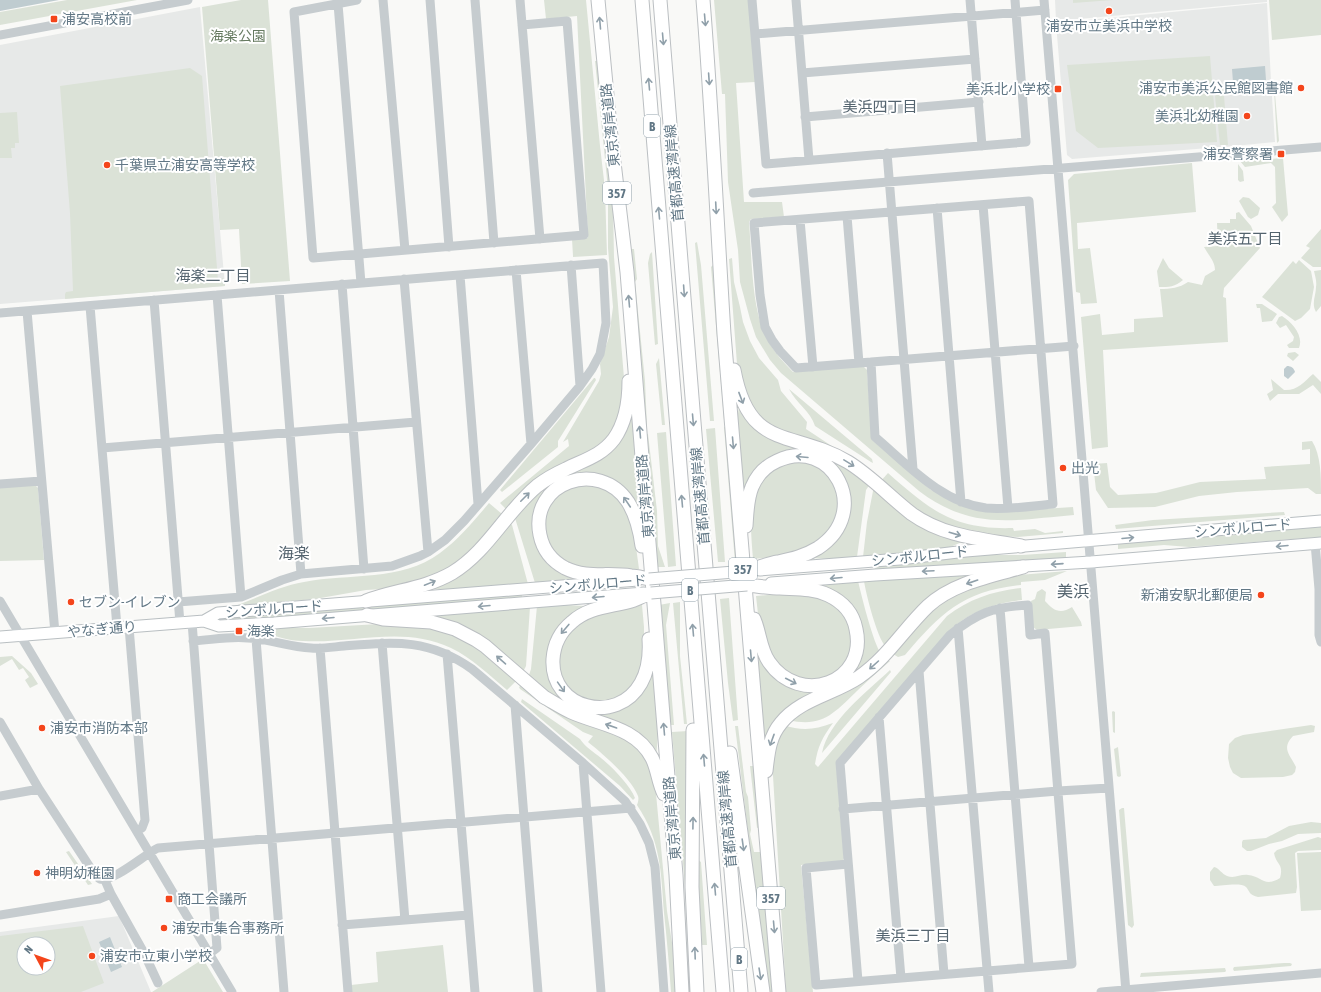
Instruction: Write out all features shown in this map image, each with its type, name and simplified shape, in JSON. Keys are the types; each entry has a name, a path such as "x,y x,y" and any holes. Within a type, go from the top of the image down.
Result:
{"highway":[{"name":"東京湾岸道路","path":"598,0 610,137 626,260 677,883 682,992"},
{"name":"首都高速湾岸線","path":"642,0 723,992"},
{"name":"首都高速湾岸線","path":"660,0 741,992"},
{"name":"357","path":"703,0 712,110 724,334 779,992"},
{"path":"724,334 731,356 736,383 741,399 750,416 764,429 781,437 829,453 847,461 912,514 932,526 961,536 1021,546"},
{"path":"366,601 383,595 426,585 461,567 477,552 518,505 537,486 556,474 600,454 621,428 627,407 632,340"},
{"path":"742,553 749,497 752,486 762,471 774,462 797,456 806,457 820,462 832,471 841,484 844,492 843,515 834,533 826,541 810,552 794,559 766,564 746,572"},
{"path":"649,579 631,575 590,575 574,572 557,562 550,557 543,545 539,530 540,515 543,507 552,493 571,481 586,478 594,479 616,489 628,502 636,519 642,549 651,563"},
{"path":"763,805 770,746 776,730 787,716 805,704 838,690 861,676 887,652 929,606 940,597 964,585 1023,567"},
{"path":"746,601 756,624 761,645 770,662 780,674 786,678 801,685 816,686 825,684 838,678 847,669 854,658 857,646 857,634 854,620 847,608 841,603 822,592 803,589 747,585"},
{"path":"650,593 633,600 603,606 578,617 561,633 554,650 553,661 556,678 568,696 581,704 590,707 608,707 626,701 641,684 646,672 649,656 650,621 654,606"},
{"path":"367,615 383,619 431,622 461,632 485,646 544,697 556,705 571,712 614,727 634,737 647,750 652,758 658,773 661,788 671,810"},
{"path":"695,657 692,887 697,992"},
{"path":"714,668 724,717 763,992"}],"main road":[{"name":"シンボルロード","path":"204,621 218,613 746,572 1021,546 1321,521"},
{"name":"シンボルロード","path":"204,621 219,626 274,623 875,575 1023,567 1318,543"},
{"name":"やなぎ通り","path":"0,637 204,621"}],"street":[{"path":"0,35 188,0"},
{"path":"356,0 294,12 313,258 584,235 567,21 522,25"},
{"path":"383,0 405,250"},
{"path":"430,0 449,246"},
{"path":"475,0 494,243"},
{"path":"520,0 540,239"},
{"path":"752,0 766,164 1026,142 1015,0"},
{"path":"796,0 809,160"},
{"path":"970,0 982,146"},
{"path":"1044,0 1074,346 1126,991"},
{"path":"338,4 361,283"},
{"path":"755,34 1045,10"},
{"path":"802,74 975,59"},
{"path":"805,117 979,102"},
{"path":"753,193 1321,147"},
{"path":"887,153 913,469"},
{"path":"871,362 875,437 940,491 961,502 985,508 1008,508 1053,504 1040,348 1028,201 754,224 760,295 765,327 780,352 796,368 1040,348 1074,346"},
{"path":"983,205 1008,508"},
{"path":"937,208 961,502"},
{"path":"847,216 859,363"},
{"path":"800,220 813,367"},
{"path":"0,313 602,263 606,323 600,354 592,369 580,386 455,532 428,552 392,566 302,574 241,596 178,602"},
{"path":"570,265 580,386"},
{"path":"516,270 531,444"},
{"path":"460,275 478,504"},
{"path":"404,279 428,552"},
{"path":"342,284 364,569"},
{"path":"279,290 302,574"},
{"path":"217,295 241,596"},
{"path":"154,300 180,622"},
{"path":"90,306 117,628"},
{"path":"27,311 55,632"},
{"path":"102,448 416,422"},
{"path":"0,484 41,480"},
{"path":"1318,543 1319,635 1321,642"},
{"path":"0,601 232,992"},
{"path":"848,864 806,868 816,984 901,978 1072,964 1045,633 1030,634 1028,605 1000,608 975,617 958,628 950,635 840,763 858,981"},
{"path":"1000,608 1029,967"},
{"path":"192,622 217,948 209,954"},
{"path":"130,626 145,820 142,828 137,831"},
{"path":"958,628 988,992"},
{"path":"193,641 236,637 256,639 291,647 320,648 382,643 411,644 435,649 447,654 472,669 583,763 631,808 644,832 655,867 664,992"},
{"path":"256,639 284,992"},
{"path":"382,643 405,920"},
{"path":"320,648 348,992"},
{"path":"447,654 475,992"},
{"path":"919,671 944,974"},
{"path":"515,705 538,992"},
{"path":"879,717 901,978"},
{"path":"0,722 39,788 95,875 100,879 116,874 158,848 631,808"},
{"path":"583,763 601,992"},
{"path":"0,796 39,788"},
{"path":"844,808 1110,788"},
{"path":"104,878 111,894 144,953 158,983"},
{"path":"0,915 99,899 111,894"},
{"path":"342,925 468,915"},
{"path":"1101,992 1321,973"}],"shaded area":[{"path":"0,0 59,0 0,11"},
{"name":"浦安市立美浜中学校","path":"1055,0 1267,0 1267,2 1056,21"},
{"path":"1267,3 1271,81 1216,88 1221,147 1072,159 1067,155 1056,23"},
{"name":"千葉県立浦安高等学校","path":"200,7 225,286 0,304 0,45"},
{"path":"1265,66 1266,80 1233,82 1232,69"},
{"name":"美浜北幼稚園","path":"1271,82 1275,142 1224,147 1220,89"},
{"path":"1287,366 1294,369 1295,372 1288,379 1284,376 1284,369"},
{"name":"浦安市立東小学校","path":"119,916 151,992 0,992 0,932"},
{"path":"110,937 122,967 111,972 99,942"}],"green space":[{"path":"67,0 137,0 0,25 0,12"},
{"name":"海楽公園","path":"241,0 268,0 290,281 242,284 239,229 220,230 202,7"},
{"path":"544,0 586,0 605,189 607,255 573,257 572,239 588,238 577,16 546,19"},
{"path":"714,0 749,0 755,82 736,83 744,202 782,202 784,217 751,219 749,222 753,283 758,315 762,329 774,350 793,372 863,366 867,370 872,440 931,490 997,512 1073,507 1074,515 1032,519 994,520 957,512 938,504 919,491 781,373 770,360 756,337 740,282 738,250 728,182 725,94 722,94"},
{"path":"1073,0 1113,0 1073,3"},
{"path":"1269,0 1321,0 1321,35 1272,40"},
{"path":"1210,56 1217,142 1098,148 1076,131 1067,65"},
{"path":"595,61 597,61 613,204 614,257 624,378 623,405 617,424 602,445 507,510 500,503 569,446 568,439 563,442 599,381 601,374 600,364 609,337 613,307 608,248 608,189"},
{"path":"190,68 202,76 218,281 222,278 225,279 225,286 65,299 66,292 73,291 70,213 60,86"},
{"path":"1274,82 1279,141 1277,143 1274,90 1225,94 1228,145 1220,145 1215,96 1220,89"},
{"path":"17,112 19,143 15,143 15,148 11,148 12,158 0,158 0,113"},
{"path":"1283,158 1288,215 1282,222 1272,207 1276,203 1275,167 1271,163 1245,167 1240,161"},
{"path":"1192,163 1196,212 1077,223 1078,249 1090,248 1097,303 1081,304 1080,293 1076,292 1068,180 1074,174"},
{"path":"1238,164 1243,171 1244,181 1240,182 1238,180"},
{"path":"1243,197 1249,198 1260,208 1258,215 1251,219 1248,217 1239,201"},
{"path":"1239,212 1251,226 1260,248 1224,288 1223,297 1226,298 1228,342 1103,350 1108,447 1092,449 1081,317 1100,314 1102,335 1134,332 1134,319 1163,317 1160,289 1175,288 1188,282 1202,285 1205,276 1215,270 1213,261 1204,247 1218,246 1217,223 1230,223 1230,219 1236,219 1236,213"},
{"path":"1321,229 1321,267 1313,267 1301,258 1310,248 1306,246"},
{"path":"697,242 701,265 714,421 710,421 695,243"},
{"path":"630,249 634,249 637,279 635,282 645,381 647,427 644,427"},
{"path":"652,252 658,344 655,345 648,263"},
{"path":"732,258 734,282 743,322 750,341 759,358 778,380 781,391 807,422 806,429 874,474 774,430 752,412 739,380 729,259"},
{"path":"1163,258 1169,268 1183,280 1172,286 1159,287 1157,271"},
{"path":"1299,260 1311,271 1314,287 1310,309 1301,318 1295,321 1262,297 1293,261 1296,264"},
{"path":"713,265 727,420 724,420 711,267"},
{"path":"1321,270 1321,306 1316,312 1314,306 1316,283 1314,271"},
{"path":"1256,304 1262,304 1277,314 1272,321 1262,322 1260,308 1257,308"},
{"path":"1282,316 1290,322 1296,330 1300,339 1299,348 1289,348 1287,345 1293,341 1294,337 1286,325 1280,328 1276,323 1279,317"},
{"path":"1295,352 1299,355 1293,361 1287,356 1288,353"},
{"path":"659,358 665,425 662,425 656,364"},
{"path":"1313,374 1321,382 1321,394 1313,385 1299,394 1278,394 1270,401 1267,394 1273,390 1271,379 1284,390 1289,390 1300,385"},
{"path":"594,378 596,380 558,441 558,447 502,492 500,490"},
{"path":"789,389 872,459 873,463 815,426 810,416 795,399"},
{"path":"739,406 756,429 772,440 845,465 870,484 866,490 857,557 829,559 810,558 836,536 839,473 786,453 743,502 737,421"},
{"path":"632,410 638,487 636,510 624,492 567,477 554,483 534,519 533,528 535,537 583,580 535,583 515,518 543,486 600,457"},
{"path":"724,427 728,427 738,562 735,562"},
{"path":"715,428 725,562 718,562 706,429"},
{"path":"666,432 676,566 668,567 657,433"},
{"path":"648,434 657,511 658,546 665,567 656,567 645,435"},
{"path":"1312,441 1319,459 1321,494 1316,494 1308,488 1237,492 1199,496 1155,507 1108,508 1096,490 1093,464 1107,463 1110,487 1118,495 1156,493 1200,482 1266,479 1264,467 1310,464 1310,449 1302,450 1302,442"},
{"path":"789,461 815,464 827,472 837,488 838,513 829,530 814,544 789,554 753,559 751,514 756,492 760,482 767,473"},
{"path":"888,473 930,507 959,521 992,528 1013,528 1014,531 1035,529 1045,533 1063,531 1063,533 1018,537 979,535 927,520 880,482"},
{"path":"582,482 610,490 624,506 634,532 639,569 598,571 577,567 560,559 551,550 542,527 549,501 556,493"},
{"path":"34,484 38,488 44,560 0,561 0,487"},
{"path":"875,488 964,541 948,548 904,554 863,557 867,522 873,491"},
{"path":"489,503 502,514 476,546 451,568 400,588 366,590 315,599 235,606 277,589 295,584 321,579 392,573 425,562 454,542"},
{"path":"1284,512 1285,515 1116,529 1115,525 1153,520"},
{"path":"509,521 512,525 528,584 454,589 430,589"},
{"path":"1321,527 1321,537 1189,547 1164,545 1118,549 1118,543"},
{"path":"1066,552 1066,558 874,570 874,566 966,555 1022,555"},
{"path":"1067,571 1045,580 1021,582 1021,585 1001,588 968,599 955,606 942,616 905,655 898,657 893,654 932,609 954,594 994,580 1019,575"},
{"path":"975,575 886,647 879,635 869,605 864,581"},
{"path":"858,581 871,631 881,653 867,666 821,693 763,749 757,673 759,658 778,679 841,680 859,621 812,585"},
{"path":"1021,588 1022,600 1002,603 982,610 964,619 948,632 836,762 844,858 842,862 801,865 813,992 786,992 772,759 783,725 808,729 833,723 819,747 815,764 818,767 947,616 973,600 1001,591"},
{"path":"1042,589 1046,592 1045,601 1054,609 1064,611 1072,607 1082,626 1037,630 1033,627 1031,601 1035,599 1037,592"},
{"path":"789,593 819,597 838,608 847,619 852,635 849,656 843,666 831,676 807,681 778,668 760,632 756,596"},
{"path":"522,594 522,598 227,621 226,616"},
{"path":"729,598 738,720 733,721 720,599"},
{"path":"680,602 680,656 687,724 684,724 673,603"},
{"path":"670,603 666,625 674,725 669,725 659,605"},
{"path":"565,605 585,607 558,627 558,693 616,709 653,660 658,734 656,759 651,750 572,709 528,678 531,669 537,606"},
{"path":"642,605 644,653 641,670 632,687 619,698 592,703 572,694 557,669 562,639 582,619 630,606"},
{"path":"530,607 526,666 522,674 426,616"},
{"path":"397,623 444,629 479,647 517,680 507,690 480,667 459,652 433,641 396,636 322,641 298,641 261,632 262,627 309,628"},
{"path":"12,656 31,673 38,684 30,688 25,680 29,677 23,668 19,670 12,659 0,666 0,657"},
{"path":"885,660 890,661 842,706 827,717 810,722 788,720"},
{"path":"890,670 891,672 822,753 826,741 840,718 860,697"},
{"path":"522,684 623,735 645,756 655,783 667,911 673,949 677,992 671,992 662,884 658,857 651,831 637,805 638,796 623,774 588,742 593,736 583,732 520,689 519,687"},
{"path":"522,699 580,739 620,776 635,798 633,800 620,786 521,702"},
{"path":"1113,711 1115,712 1115,733 1113,732"},
{"path":"1311,725 1315,726 1314,732 1293,736 1289,741 1287,748 1288,752 1296,767 1295,772 1292,775 1283,777 1241,778 1233,773 1228,758 1229,744 1235,738 1243,735"},
{"path":"735,726 738,726 746,792 748,797 751,830 750,834 754,852 762,852 775,992 769,992 767,986"},
{"path":"688,731 688,923 672,732"},
{"path":"1118,747 1121,776 1119,777 1117,776 1114,749"},
{"path":"750,766 755,766 760,827 757,828"},
{"path":"1124,808 1134,925 1132,928 1128,925 1119,810"},
{"path":"1311,822 1321,823 1321,833 1298,834 1251,851 1247,851 1242,847 1243,840 1266,838 1289,826"},
{"path":"1318,837 1321,838 1321,850 1298,851 1295,853 1296,893 1258,897 1251,894 1246,887 1236,884 1214,886 1210,880 1210,872 1214,867 1230,877 1248,875 1267,882 1275,881 1280,878 1281,869 1274,853 1277,850"},
{"path":"69,851 92,884 88,885 66,852"},
{"path":"1321,852 1321,910 1301,911 1297,853"},
{"path":"698,860 701,862 707,945 702,945"},
{"path":"83,926 104,983 81,992 0,992 0,936"},
{"path":"443,945 448,992 352,992 351,985 378,982 376,952"},
{"path":"203,959 223,992 152,992"},
{"path":"1284,963 1292,964 1291,966 1234,971 1233,969 1234,967"},
{"path":"1225,968 1225,972 1140,977 1141,973"}],"place":[{"name":"浦安市立美浜中学校","path":"1109,11"},
{"name":"浦安高校前","path":"54,19"},
{"name":"浦安市美浜公民館図書館","path":"1301,88"},
{"name":"美浜北小学校","path":"1058,89"},
{"name":"美浜北幼稚園","path":"1247,116"},
{"name":"浦安警察署","path":"1281,154"},
{"name":"千葉県立浦安高等学校","path":"107,165"},
{"name":"出光","path":"1063,468"},
{"name":"新浦安駅北郵便局","path":"1261,595"},
{"name":"セブン-イレブン","path":"71,602"},
{"name":"海楽","path":"239,631"},
{"name":"浦安市消防本部","path":"42,728"},
{"name":"神明幼稚園","path":"37,873"},
{"name":"商工会議所","path":"169,899"},
{"name":"浦安市集合事務所","path":"164,928"},
{"name":"浦安市立東小学校","path":"92,956"}],"district":[{"name":"美浜四丁目","path":"880,106"},
{"name":"美浜五丁目","path":"1245,238"},
{"name":"海楽二丁目","path":"213,275"},
{"name":"海楽","path":"294,553"},
{"name":"美浜","path":"1073,591"},
{"name":"美浜三丁目","path":"913,935"}]}
